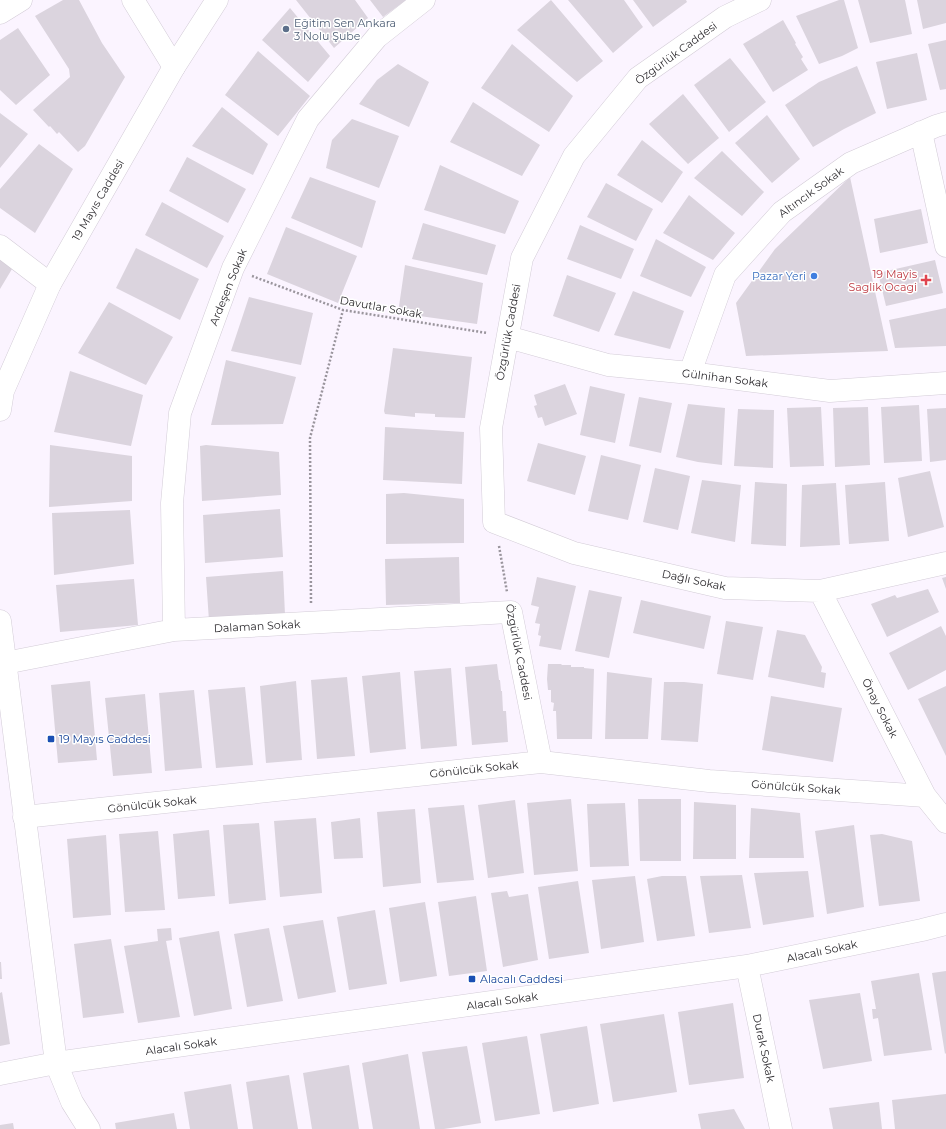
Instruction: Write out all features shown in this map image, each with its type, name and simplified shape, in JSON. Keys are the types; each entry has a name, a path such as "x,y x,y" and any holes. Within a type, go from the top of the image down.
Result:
{"street":[{"path":"0,13 21,0"},
{"path":"133,0 174,67"},
{"name":"19 Mayıs Caddesi","path":"0,410 3,391 50,284 174,67 216,0"},
{"name":"Ardeşen Sokak","path":"174,630 172,503 180,412 233,268 308,119 377,37 424,0"},
{"name":"Özgürlük Caddesi","path":"494,522 491,428 522,258 574,156 638,78 725,17 760,0"},
{"name":"Altıncık Sokak","path":"690,373 726,275 782,212 851,163 921,132 946,123"},
{"path":"921,132 946,246"},
{"path":"0,246 50,284"},
{"name":"Gülnihan Sokak","path":"508,336 608,366 690,373 830,391 946,383"},
{"name":"Dağlı Sokak","path":"494,522 574,553 725,588 820,591 946,563"},
{"name":"Önay Sokak","path":"820,591 924,796 946,822"},
{"name":"Özgürlük Caddesi","path":"511,612 541,762"},
{"name":"Dalaman Sokak","path":"5,663 174,630 511,612"},
{"path":"0,621 56,1063 72,1102 89,1129"},
{"name":"Gönülcük Sokak","path":"24,817 541,762 709,781 924,796"},
{"name":"Alacalı Sokak","path":"0,1074 56,1063 747,966 946,924"},
{"name":"Durak Sokak","path":"747,966 781,1129"},
{"path":"72,1102 75,1129"}],"path":[{"name":"Davutlar Sokak","path":"233,268 343,310 508,336"},
{"path":"311,623 310,438 343,310"},
{"name":"Özgürlük Caddesi","path":"494,522 511,612"}],"building":[{"path":"63,0 79,0 102,43 125,77 85,146 78,152 59,132 57,134 33,110 70,77 69,69 35,16"},
{"path":"296,0 355,0 368,18 334,48"},
{"path":"370,0 406,0 383,17"},
{"path":"551,0 603,61 577,82 517,30"},
{"path":"568,0 624,0 643,27 613,53"},
{"path":"633,0 686,0 687,2 653,27"},
{"path":"839,0 844,0 858,48 842,56 819,64 796,16"},
{"path":"858,0 905,0 912,34 870,43"},
{"path":"917,0 946,0 946,23 923,29"},
{"path":"290,8 330,56 308,82 262,40"},
{"path":"783,20 803,57 801,59 808,70 773,92 743,44"},
{"path":"18,28 50,75 16,105 0,90 0,40"},
{"path":"946,40 946,89 940,90 928,44"},
{"path":"512,44 573,96 549,132 481,88"},
{"path":"258,51 310,96 278,136 225,95"},
{"path":"917,53 927,100 887,109 876,62"},
{"path":"730,58 766,102 729,132 694,85"},
{"path":"398,64 429,82 409,127 359,104 377,80"},
{"path":"857,66 876,113 813,147 785,105 819,82"},
{"path":"683,94 719,138 688,164 649,124"},
{"path":"473,102 540,145 522,176 450,142"},
{"path":"222,107 268,144 253,175 192,146"},
{"path":"0,113 28,134 0,168"},
{"path":"767,115 800,159 772,183 735,143"},
{"path":"352,119 399,136 379,188 326,168 332,140"},
{"path":"642,140 683,172 662,203 617,175"},
{"path":"39,144 73,169 35,233 0,208 0,189"},
{"path":"722,151 764,192 742,216 694,178"},
{"path":"187,157 246,189 228,223 169,191"},
{"path":"440,165 519,201 505,234 424,210"},
{"path":"310,177 376,201 362,248 291,218"},
{"name":"Pazar Yeri","path":"850,177 888,351 746,356 736,303 775,249"},
{"path":"606,183 653,209 636,241 587,217"},
{"path":"689,195 735,233 713,260 663,233"},
{"path":"162,202 224,236 207,268 145,235"},
{"path":"921,209 928,243 880,253 874,219"},
{"path":"423,223 496,245 487,275 412,259"},
{"path":"580,225 634,249 621,279 567,259"},
{"path":"286,227 357,256 338,303 267,274"},
{"path":"656,239 706,267 691,297 640,276"},
{"path":"136,248 199,279 180,320 116,288"},
{"path":"0,255 15,264 0,289"},
{"path":"935,260 943,293 886,306 878,273"},
{"path":"405,265 483,283 477,324 398,313"},
{"path":"567,275 616,293 599,332 553,316"},
{"path":"633,291 684,311 670,349 614,335"},
{"path":"249,297 313,313 301,365 231,351"},
{"path":"109,302 173,337 146,385 78,353"},
{"path":"946,308 946,346 895,348 889,320"},
{"path":"393,348 472,357 465,418 435,417 435,414 415,413 415,417 385,414 384,411"},
{"path":"226,360 296,377 283,424 211,425"},
{"path":"70,371 143,395 131,446 54,432"},
{"path":"565,384 577,414 545,426 542,417 538,418 534,406 537,405 534,395"},
{"path":"590,386 625,394 615,443 580,435"},
{"path":"639,397 672,403 661,453 629,446"},
{"path":"688,404 725,408 722,465 676,457"},
{"path":"919,405 922,461 884,463 881,407"},
{"path":"821,407 824,466 790,467 787,408"},
{"path":"868,407 870,465 835,467 833,408"},
{"path":"946,408 946,460 930,462 927,409"},
{"path":"738,409 774,410 773,468 734,466"},
{"path":"385,427 464,432 462,484 383,480"},
{"path":"538,443 586,456 575,495 527,481"},
{"path":"50,445 132,456 132,501 49,507"},
{"path":"206,445 279,452 281,495 202,501 200,446"},
{"path":"601,455 641,465 628,520 588,511"},
{"path":"655,468 690,476 678,530 643,522"},
{"path":"930,471 944,527 908,537 898,478"},
{"path":"702,480 741,485 735,542 691,533"},
{"path":"755,482 787,484 786,546 751,544"},
{"path":"885,482 889,541 849,544 845,485"},
{"path":"836,483 840,545 800,547 802,485"},
{"path":"404,493 464,499 464,543 386,544 386,494"},
{"path":"280,509 283,557 205,563 203,515"},
{"path":"130,510 134,564 54,575 52,513"},
{"path":"459,557 460,603 386,605 385,559"},
{"path":"283,571 285,615 209,621 206,577"},
{"path":"537,577 576,586 561,650 539,646 541,636 538,635 540,624 535,623 539,607 531,605"},
{"path":"946,577 946,589 942,578"},
{"path":"134,579 138,625 60,632 56,585"},
{"path":"928,589 939,612 887,637 871,604 895,595 897,598"},
{"path":"589,590 622,597 609,658 575,651"},
{"path":"641,600 711,616 704,649 633,633"},
{"path":"726,621 763,627 753,680 717,674"},
{"path":"941,626 946,636 946,670 908,690 889,653"},
{"path":"777,630 805,635 822,667 821,672 826,673 824,688 768,677"},
{"path":"497,664 502,691 503,711 506,711 508,742 472,745 465,667"},
{"path":"548,664 571,665 571,667 594,669 592,739 557,739 556,711 553,711 554,703 551,702 551,690 548,690"},
{"path":"451,668 457,746 421,749 414,671"},
{"path":"400,672 406,749 370,753 362,676"},
{"path":"607,672 652,678 648,739 605,739"},
{"path":"347,677 355,756 317,759 311,680"},
{"path":"90,681 97,760 58,763 51,685"},
{"path":"296,681 302,760 266,763 260,686"},
{"path":"664,682 703,684 698,742 661,740"},
{"path":"946,686 946,756 918,699"},
{"path":"245,687 253,765 216,768 208,690"},
{"path":"194,690 202,768 165,771 159,693"},
{"path":"145,694 152,773 113,776 105,698"},
{"path":"771,696 842,708 833,762 762,750"},
{"path":"571,799 578,871 534,875 527,803"},
{"path":"638,799 681,799 681,861 640,861"},
{"path":"515,800 524,873 488,878 478,805"},
{"path":"694,802 736,805 736,859 693,859"},
{"path":"625,803 629,866 590,867 587,804"},
{"path":"464,805 474,880 437,883 428,808"},
{"path":"751,808 800,813 804,858 749,858"},
{"path":"415,809 421,883 383,887 377,812"},
{"path":"316,818 322,893 280,897 274,821"},
{"path":"360,818 363,858 334,859 331,822"},
{"path":"259,823 266,900 229,904 223,825"},
{"path":"854,825 864,907 827,914 815,831"},
{"path":"209,830 215,896 178,899 173,834"},
{"path":"158,831 165,910 125,912 119,834"},
{"path":"882,834 912,841 920,901 879,906 870,835"},
{"path":"106,835 111,915 73,918 67,839"},
{"path":"808,871 814,917 763,925 754,873"},
{"path":"742,875 751,928 709,933 700,876"},
{"path":"635,876 644,942 601,949 592,880"},
{"path":"662,876 686,876 695,936 657,941 647,879"},
{"path":"578,881 589,953 549,959 538,887"},
{"path":"507,891 509,897 528,894 538,960 503,967 491,893"},
{"path":"476,896 487,971 449,976 438,902"},
{"path":"425,902 437,976 400,982 389,908"},
{"path":"375,910 387,984 349,990 337,917"},
{"path":"323,920 336,992 298,999 283,926"},
{"path":"171,928 172,940 166,941 180,1017 138,1023 124,946 158,941 157,929"},
{"path":"269,928 283,1001 247,1007 234,934"},
{"path":"219,931 232,1009 194,1016 179,938"},
{"path":"111,939 124,1013 83,1018 74,944"},
{"path":"1,962 2,979 0,979"},
{"path":"946,971 946,1053 945,1054 932,973"},
{"path":"919,973 932,1050 884,1056 878,1018 873,1019 872,1009 876,1009 871,981"},
{"path":"2,992 10,1044 0,1046 0,993"},
{"path":"860,993 872,1061 823,1069 809,1000"},
{"path":"733,1003 744,1078 689,1085 678,1012"},
{"path":"664,1014 677,1092 613,1102 600,1024"},
{"path":"587,1026 599,1104 553,1112 540,1034"},
{"path":"527,1036 540,1114 495,1121 482,1043"},
{"path":"467,1046 481,1123 435,1129 422,1052"},
{"path":"408,1054 420,1129 373,1129 362,1063"},
{"path":"349,1065 359,1129 312,1129 303,1073"},
{"path":"289,1075 298,1129 253,1129 246,1082"},
{"path":"231,1084 238,1129 190,1129 184,1092"},
{"path":"946,1094 946,1129 895,1129 892,1100"},
{"path":"879,1102 882,1129 833,1129 829,1108"},
{"path":"734,1109 745,1129 701,1129 698,1114"},
{"path":"174,1113 177,1129 116,1129 115,1123"},
{"path":"13,1123 14,1129 0,1129 0,1125"}],"place":[{"name":"Eğitim Sen Ankara 3 Nolu Şube","path":"286,29"},
{"name":"Pazar Yeri","path":"814,276"},
{"name":"19 Mayis Saglik Ocagi","path":"926,280"},
{"name":"19 Mayıs Caddesi","path":"51,739"},
{"name":"Alacalı Caddesi","path":"472,979"}]}
